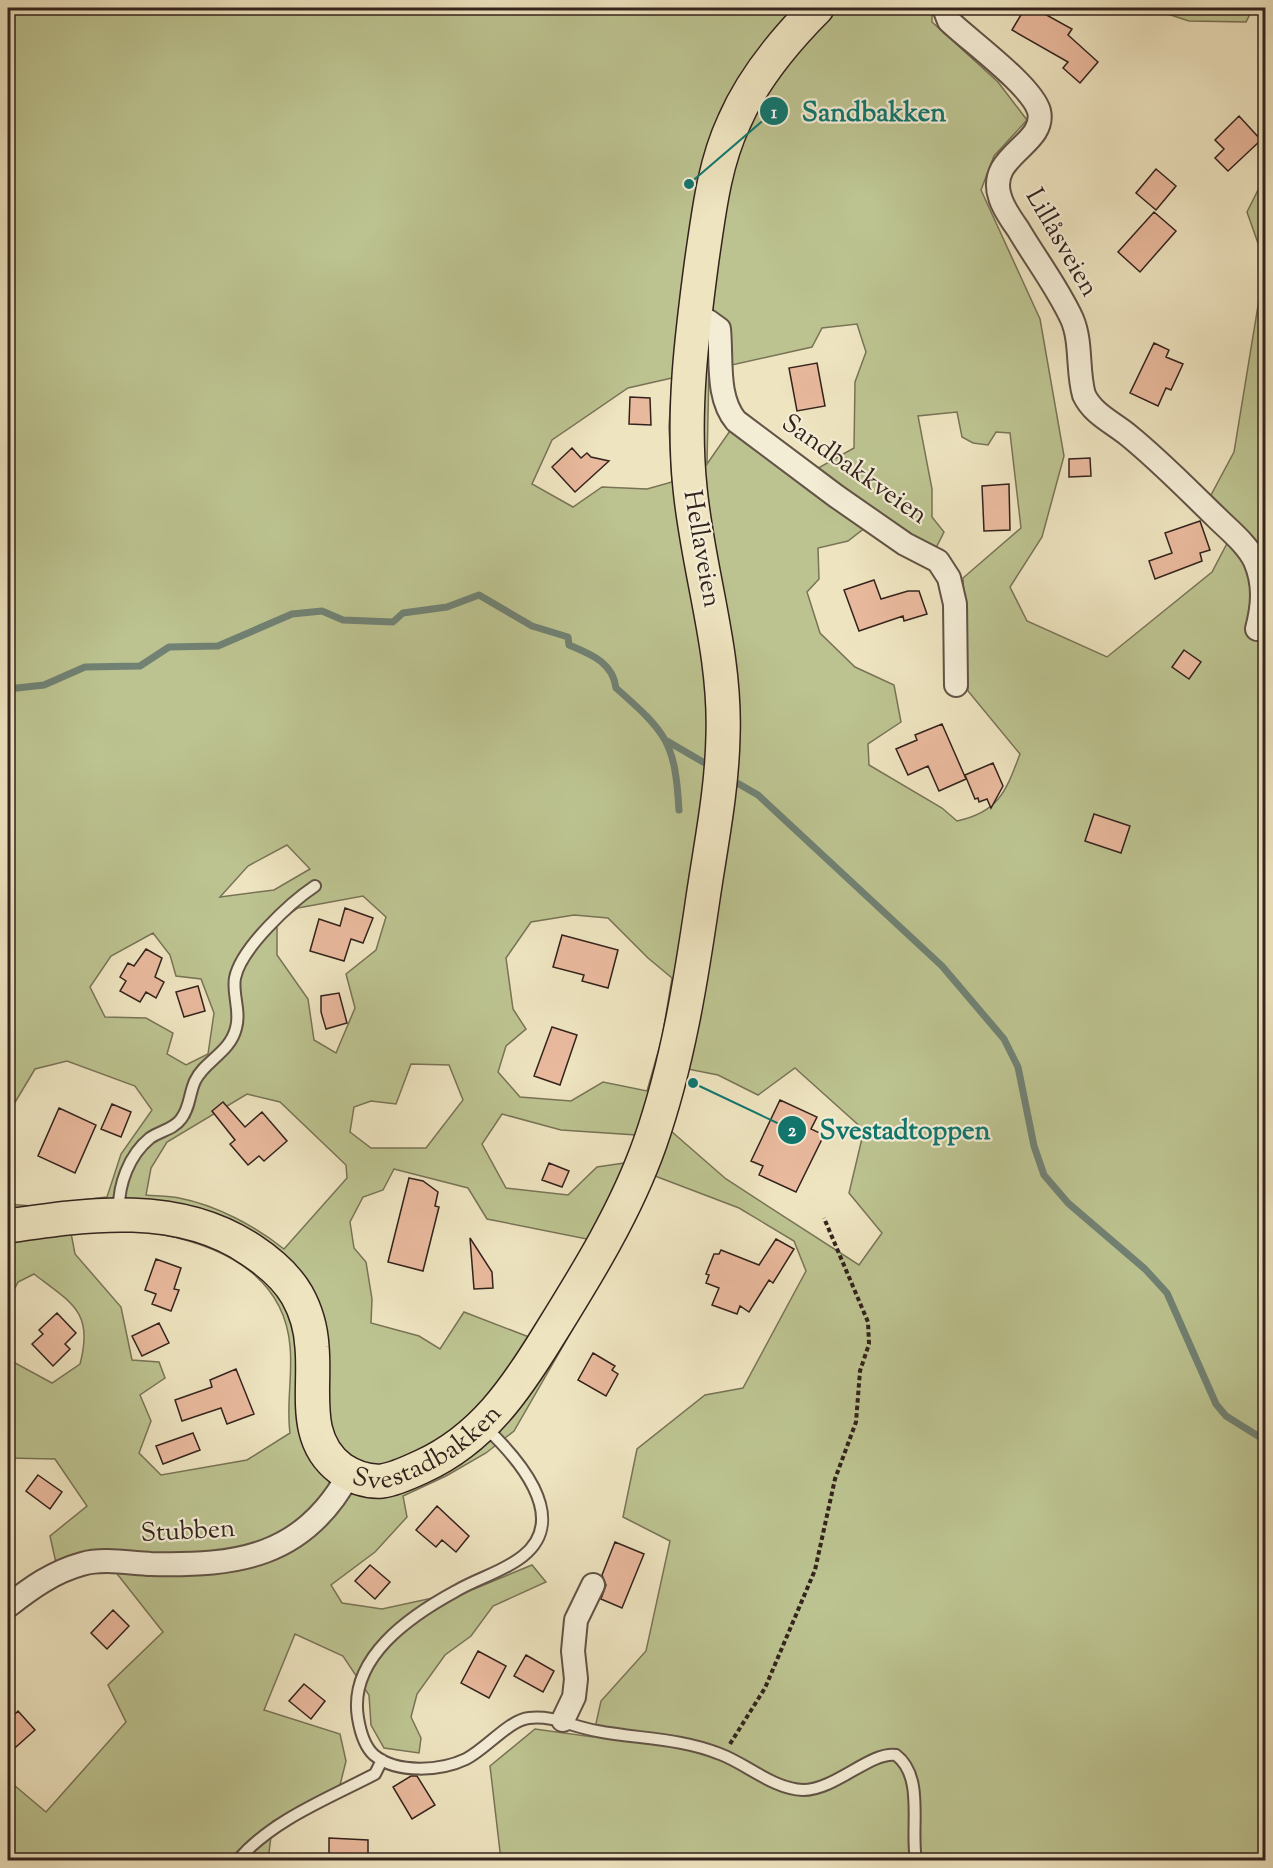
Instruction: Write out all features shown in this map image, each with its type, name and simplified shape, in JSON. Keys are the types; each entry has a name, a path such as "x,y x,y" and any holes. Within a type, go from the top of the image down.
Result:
{"main road":[{"name":"Hellaveien","path":"659,1116 682,1027 694,961 717,805 723,734 720,661 689,484 690,374 694,319 711,194 733,124 762,73 817,8"},
{"name":"Svestadbakken","path":"8,1226 120,1214 159,1216 219,1232 262,1258 287,1281 298,1296 308,1320 313,1352 313,1420 318,1440 334,1464 349,1474 366,1480 397,1478 445,1456 484,1426 528,1369 597,1256 638,1175 659,1116"}],"street":[{"name":"Lillåsveien","path":"944,8 950,21 1015,79 1032,98 1039,112 1036,130 1006,161 1000,174 998,189 1009,215 1072,318 1084,395 1090,406 1174,476 1239,540 1254,559 1262,592 1257,629"},
{"name":"Sandbakkveien","path":"694,319 708,321 719,329 723,390 728,411 736,421 905,544 938,561 949,578 955,604 956,685"},
{"name":"Stubben","path":"8,1606 38,1583 84,1563 161,1564 230,1560 275,1549 318,1517 334,1501 349,1474"},
{"path":"562,1720 574,1696 576,1679 573,1651 576,1620 593,1585"}],"lane":[{"path":"120,1214 120,1188 129,1167 149,1139 179,1123 188,1106 195,1081 232,1040 238,1020 235,986 239,968 279,913 315,886"},
{"path":"484,1426 503,1444 532,1483 543,1513 543,1525 534,1545 523,1556 497,1572 456,1590 412,1618 371,1658 361,1679 358,1718 366,1744 372,1753 382,1760 402,1767 448,1765 466,1759 487,1746 517,1721 526,1718 548,1717 593,1731 697,1745 724,1755 782,1785 801,1790 832,1783 881,1757 896,1755 904,1761 913,1780 916,1860"},
{"path":"238,1860 271,1831 375,1774 382,1760"}],"path":[{"path":"724,1755 765,1688 815,1570 835,1479 856,1422 860,1371 869,1344 868,1322 824,1218"}],"green space":[{"path":"8,8 932,8 932,22 998,82 1027,120 994,156 981,190 1040,319 1064,456 1042,537 1010,587 1027,621 1107,657 1212,572 1233,532 1211,495 1234,452 1265,263 1265,1856 1260,1857 1259,1860 501,1860 490,1766 535,1729 593,1737 601,1701 646,1651 670,1541 623,1517 637,1449 705,1395 743,1388 806,1271 794,1241 739,1208 655,1176 635,1221 514,1431 486,1453 446,1476 403,1496 407,1517 375,1552 331,1585 342,1603 382,1609 474,1589 532,1565 546,1582 493,1606 471,1636 445,1655 417,1694 411,1717 421,1738 419,1753 384,1748 371,1725 369,1695 343,1656 295,1634 264,1710 340,1734 346,1761 337,1797 273,1821 268,1860 8,1860 8,1780 46,1812 126,1722 108,1685 163,1632 103,1556 56,1563 50,1536 87,1506 55,1459 8,1458 8,1352 15,1363 52,1383 80,1364 84,1332 77,1310 34,1274 18,1282 8,1302 8,1204 32,1206 107,1197 121,1154 152,1110 135,1086 67,1061 35,1069 8,1114","holes":["857,324 866,352 855,382 854,448 815,470 732,428 707,464 709,370 812,347 822,328","672,378 669,427 672,482 647,489 602,487 573,507 532,484 552,440 628,388","957,412 962,437 973,443 988,445 996,432 1010,433 1021,528 963,578 968,691 1020,754 1005,789 992,806 983,812 957,821 942,808 869,765 868,744 901,722 894,685 855,667 820,633 807,592 819,579 818,548 848,541 879,517 933,554 944,532 932,517 932,489 918,416","287,845 310,869 274,890 220,897 248,866","363,896 386,917 376,950 346,974 355,1008 336,1053 314,1040 308,999 277,955 277,923 298,908","574,915 608,918 648,958 672,978 662,1038 647,1091 603,1082 571,1101 520,1097 498,1072 506,1046 526,1029 513,1009 506,958 531,922","153,933 170,955 176,976 201,979 214,1013 208,1054 186,1065 167,1054 173,1033 146,1018 105,1017 90,987 111,956","411,1064 449,1065 463,1100 426,1148 371,1148 350,1132 354,1107 371,1101 396,1104","795,1068 864,1130 849,1193 882,1233 859,1265 726,1179 671,1131 688,1069 718,1075 758,1095","247,1094 280,1102 346,1165 347,1178 284,1249 261,1232 221,1211 179,1198 146,1195 151,1168 167,1142","502,1114 561,1130 636,1135 624,1163 597,1167 568,1195 506,1188 482,1144","394,1169 468,1188 487,1219 587,1239 557,1296 529,1337 464,1312 440,1349 419,1336 371,1323 372,1299 366,1262 354,1248 350,1222 363,1197 383,1190","130,1230 184,1240 210,1248 234,1260 255,1275 272,1294 284,1318 291,1357 290,1433 247,1460 161,1475 139,1453 151,1421 140,1395 165,1378 159,1362 132,1360 121,1307 75,1254 71,1233"]},
{"path":"1149,8 1253,8 1246,22 1189,21"},
{"path":"1265,176 1265,263 1247,212"}],"building":[{"path":"1025,8 1034,8 1072,29 1068,35 1098,62 1080,83 1063,68 1068,62 1012,30"},
{"path":"1239,116 1261,140 1228,171 1215,158 1224,149 1215,140"},
{"path":"1156,169 1176,186 1156,210 1136,193"},
{"path":"1154,212 1176,231 1140,272 1118,252"},
{"path":"1154,343 1169,350 1166,357 1183,364 1171,390 1166,388 1158,406 1130,393"},
{"path":"817,363 825,406 797,411 789,368"},
{"path":"630,397 650,398 651,425 629,424"},
{"path":"572,448 581,458 587,453 591,457 609,461 575,492 552,467"},
{"path":"1090,458 1091,476 1069,477 1069,459"},
{"path":"1009,484 1010,530 984,531 982,486"},
{"path":"1200,521 1210,550 1200,553 1202,561 1155,579 1149,561 1172,553 1165,533"},
{"path":"874,580 881,599 908,591 919,591 927,614 904,621 903,616 859,631 844,590"},
{"path":"1184,650 1201,662 1189,679 1172,667"},
{"path":"942,724 966,779 939,791 928,766 908,775 896,749 917,740 915,735"},
{"path":"993,763 1003,786 991,808 987,799 979,802 978,798 975,799 965,775"},
{"path":"1094,814 1130,826 1121,853 1085,841"},
{"path":"345,908 373,918 363,943 351,939 344,961 310,951 319,919 340,926"},
{"path":"562,935 618,950 608,988 582,981 584,975 553,967"},
{"path":"146,949 162,958 155,977 164,982 156,998 146,992 140,1002 120,991 126,981 120,977 128,963 134,966"},
{"path":"198,986 205,1011 184,1017 176,992"},
{"path":"339,993 347,1023 326,1029 321,1012 321,996"},
{"path":"552,1027 577,1035 560,1085 534,1076"},
{"path":"780,1100 817,1117 811,1129 824,1135 796,1192 759,1175 763,1166 751,1161"},
{"path":"223,1102 245,1127 262,1112 287,1141 264,1161 259,1156 248,1165 230,1144 235,1140 212,1111"},
{"path":"112,1104 131,1112 121,1137 101,1129"},
{"path":"59,1108 96,1125 75,1173 38,1156"},
{"path":"549,1163 569,1171 562,1187 542,1180"},
{"path":"409,1178 423,1181 438,1192 435,1206 439,1207 423,1271 388,1262"},
{"path":"470,1238 492,1272 493,1288 474,1289"},
{"path":"776,1239 794,1249 773,1283 769,1280 749,1312 740,1306 737,1314 712,1305 719,1288 706,1283 709,1275 706,1274 714,1254 719,1254 721,1250 759,1265"},
{"path":"156,1259 181,1268 174,1289 179,1290 171,1311 152,1304 156,1294 145,1290"},
{"path":"57,1313 76,1333 65,1344 70,1349 53,1366 32,1344 43,1334 39,1330"},
{"path":"159,1323 169,1343 142,1356 132,1336"},
{"path":"593,1353 615,1366 612,1370 618,1374 606,1396 578,1380"},
{"path":"236,1369 254,1414 227,1424 221,1408 182,1421 175,1400 212,1387 210,1380"},
{"path":"193,1433 200,1450 163,1464 156,1446"},
{"path":"38,1475 62,1492 50,1509 26,1491"},
{"path":"437,1506 469,1536 456,1552 442,1540 436,1547 416,1530"},
{"path":"615,1542 644,1554 622,1608 601,1599 606,1585 602,1575"},
{"path":"370,1565 390,1582 375,1599 355,1581"},
{"path":"113,1610 129,1626 107,1649 91,1633"},
{"path":"478,1651 506,1666 489,1698 461,1683"},
{"path":"526,1655 554,1671 543,1692 514,1676"},
{"path":"304,1684 325,1701 311,1719 289,1701"},
{"path":"18,1711 35,1730 8,1754 8,1721"},
{"path":"411,1776 417,1776 435,1805 412,1819 393,1787"},
{"path":"329,1838 368,1840 368,1860 329,1860"}],"waterway":[{"path":"8,689 44,685 85,667 140,666 169,647 218,646 292,614 322,611 343,620 393,622 403,613 447,607 479,595 532,626 568,637 569,645 605,665 614,679 616,688 647,716 665,740 675,769 679,810"},
{"path":"667,741 703,762"},
{"path":"739,784 758,795 942,966 1004,1039 1018,1067 1034,1146 1044,1175 1068,1203 1145,1269 1167,1293 1216,1404 1226,1416 1266,1441"}],"place":[{"name":"Sandbakken","path":"689,184"},
{"name":"Svestadtoppen","path":"693,1083"}]}
